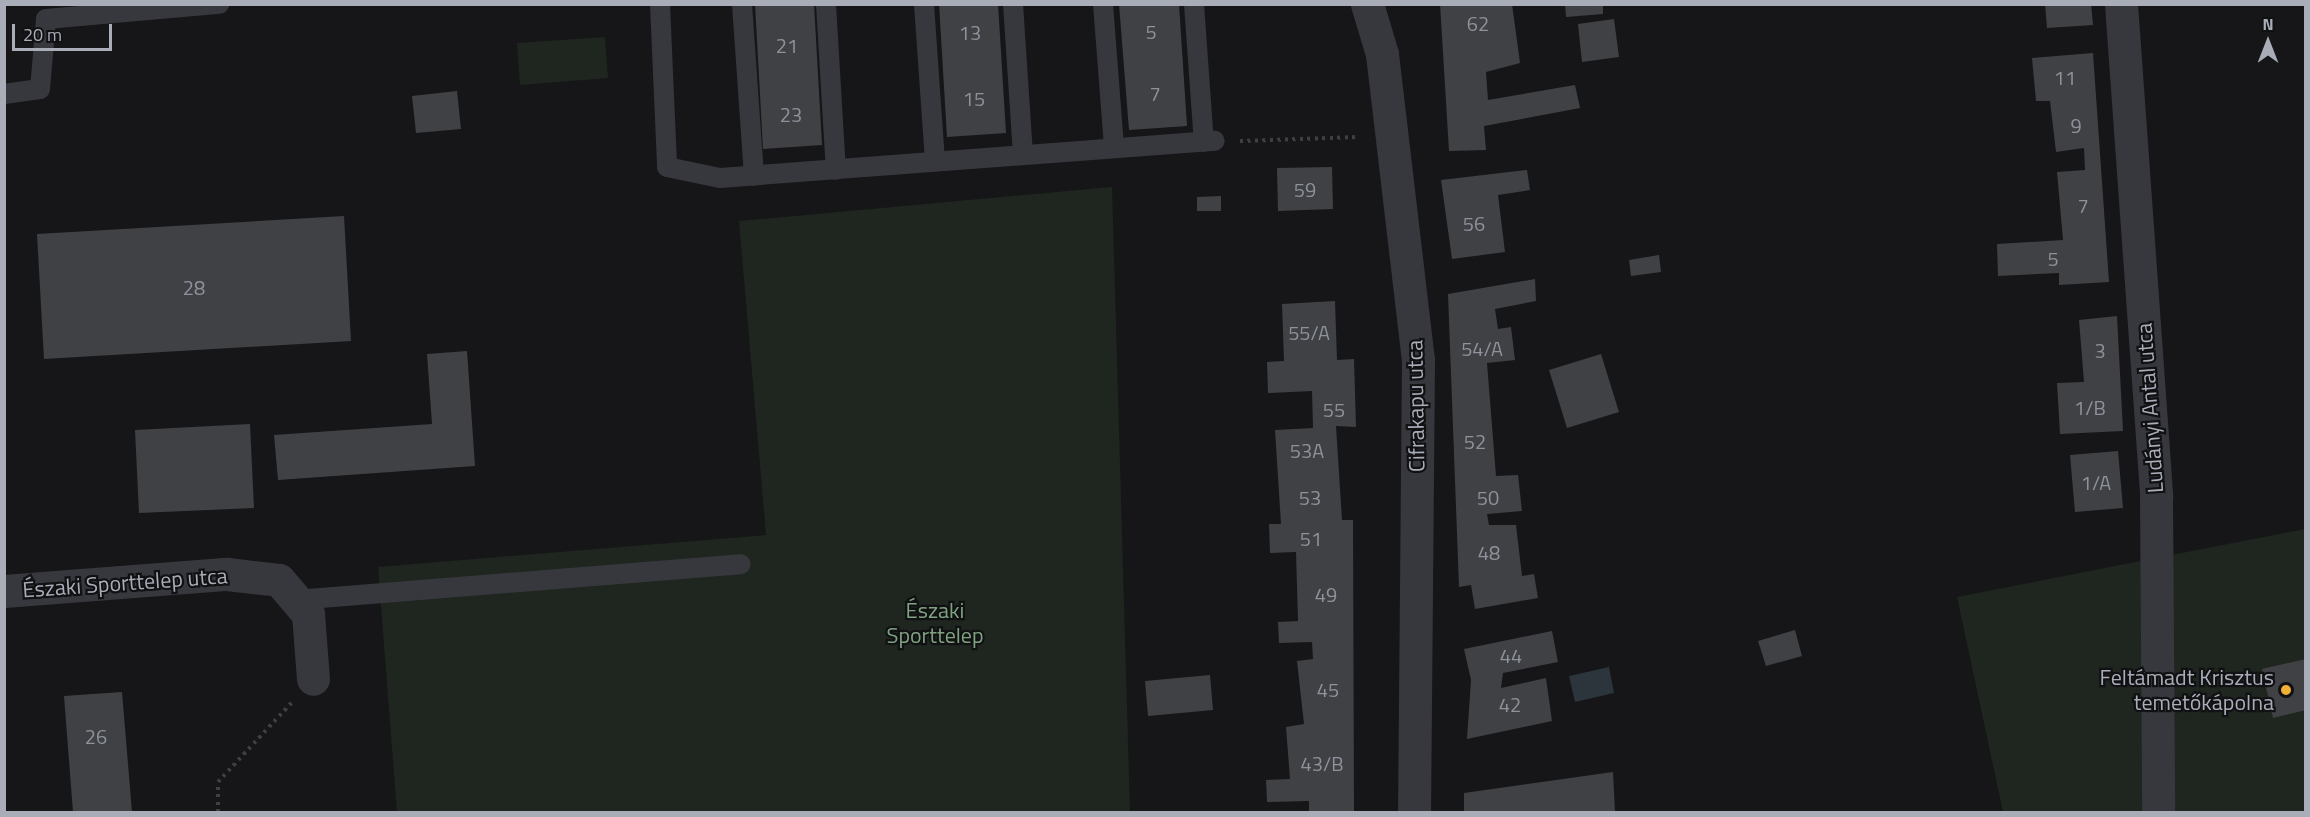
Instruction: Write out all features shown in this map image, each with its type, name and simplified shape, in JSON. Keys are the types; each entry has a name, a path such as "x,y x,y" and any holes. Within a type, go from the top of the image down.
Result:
{"street":[{"name":"Cifrakapu utca","path":"1367,4 1382,54 1418,359 1414,813"},
{"path":"1382,54 1393,4"},
{"name":"Ludányi Antal utca","path":"2121,4 2156,496 2158,813"},
{"name":"Északi Sporttelep utca","path":"4,591 227,574 279,580 309,614 313,680"}],"lane":[{"path":"4,93 40,89 46,19 219,4"},
{"path":"660,4 667,167 720,178 1209,142 1194,4"},
{"path":"742,4 754,176"},
{"path":"826,4 836,170"},
{"path":"924,4 935,162"},
{"path":"1013,4 1023,155"},
{"path":"1103,4 1114,148"},
{"path":"296,600 741,564"}],"path":[{"path":"1209,142 1392,136"},
{"path":"218,813 218,782 313,680"}],"green space":[{"path":"605,37 608,78 520,85 517,43"},
{"name":"Északi Sporttelep","path":"1112,187 1130,812 397,812 378,567 766,535 739,221"},
{"path":"2305,529 2305,812 2003,812 1957,597"}],"shaded area":[{"path":"1609,667 1614,693 1575,702 1569,676"}],"building":[{"path":"755,4 814,4 822,145 763,149"},
{"path":"939,4 998,4 1006,133 947,137"},
{"path":"1119,4 1179,4 1187,126 1129,130"},
{"path":"1440,4 1512,4 1520,63 1486,72 1488,100 1575,85 1580,108 1484,126 1486,150 1449,151"},
{"path":"1565,4 1603,4 1603,14 1566,17"},
{"path":"2045,4 2091,4 2093,25 2047,28"},
{"path":"1614,19 1619,57 1582,62 1578,24"},
{"path":"2093,53 2109,282 2059,285 2059,273 1998,276 1997,244 2063,240 2057,172 2085,170 2084,148 2056,152 2050,101 2036,101 2032,58"},
{"path":"457,91 461,129 416,133 412,96"},
{"path":"1332,167 1333,209 1278,211 1277,168"},
{"path":"1527,170 1530,190 1498,195 1505,252 1452,259 1441,180"},
{"path":"1221,196 1221,211 1197,211 1197,197"},
{"path":"344,216 351,341 44,359 37,234"},
{"path":"1659,255 1661,272 1631,276 1629,260"},
{"path":"1535,279 1536,301 1495,309 1498,329 1511,327 1515,360 1487,363 1496,476 1518,475 1522,511 1487,514 1489,525 1516,525 1522,576 1534,574 1538,598 1475,609 1471,585 1459,587 1448,294"},
{"path":"1335,301 1337,360 1354,359 1356,427 1336,426 1342,520 1353,520 1354,812 1309,812 1309,801 1267,802 1266,780 1290,779 1286,727 1304,724 1297,661 1313,659 1312,642 1279,643 1278,622 1298,621 1296,552 1270,553 1269,524 1281,524 1275,430 1313,428 1312,391 1268,393 1267,362 1284,361 1282,304"},
{"path":"2117,316 2123,431 2060,434 2057,383 2084,382 2079,320"},
{"path":"467,351 475,466 278,480 274,435 432,424 427,354"},
{"path":"1601,354 1619,412 1567,428 1549,370"},
{"path":"250,424 254,508 139,513 135,430"},
{"path":"2118,451 2123,508 2075,512 2070,455"},
{"path":"1795,630 1802,656 1766,666 1758,641"},
{"path":"1552,631 1558,662 1503,673 1501,688 1546,678 1552,721 1467,739 1471,680 1464,649"},
{"name":"Feltámadt Krisztus temetőkápolna","path":"2306,659 2306,710 2273,718 2262,669"},
{"path":"1210,675 1213,710 1148,716 1145,681"},
{"path":"122,692 132,812 73,812 64,696"},
{"path":"1613,772 1615,812 1464,812 1464,793"}],"place":[{"name":"Feltámadt Krisztus temetőkápolna","path":"2286,690"}]}
